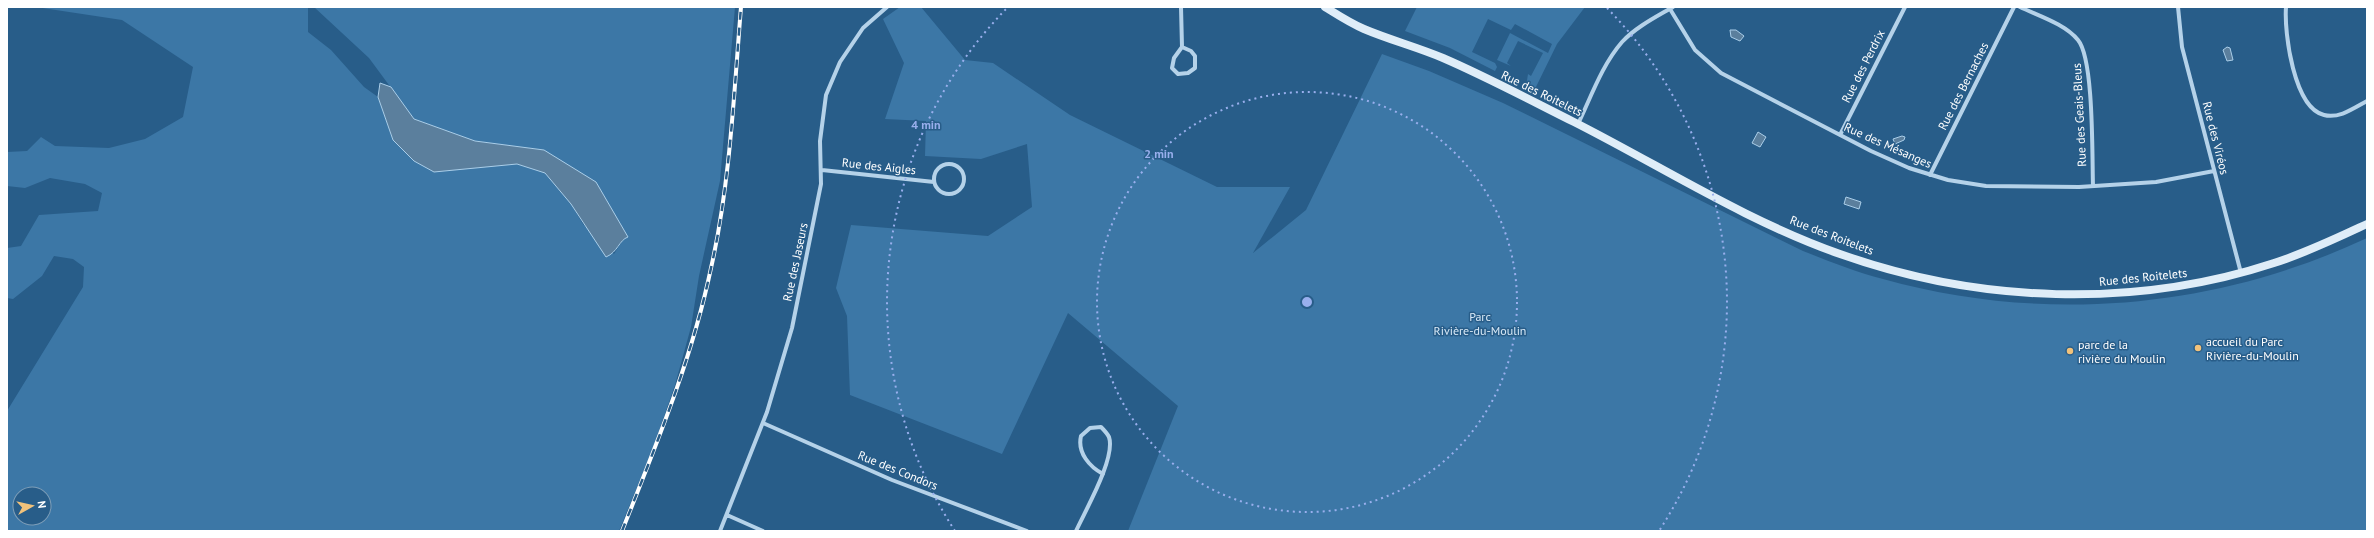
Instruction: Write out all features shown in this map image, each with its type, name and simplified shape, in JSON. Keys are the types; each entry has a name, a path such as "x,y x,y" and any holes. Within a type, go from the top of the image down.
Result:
{"street":[{"name":"Rue des Jaseurs","path":"720,531 763,423 792,328 821,184 822,170 820,141 826,95 840,62 863,28 887,7"},
{"path":"1181,7 1182,48 1174,58 1172,68 1178,74 1188,73 1195,68 1195,56 1191,51 1182,48"},
{"name":"Rue des Roitelets","path":"1325,7 1366,30 1446,59 1577,124 1773,225 1838,253 1903,273 1984,288 2072,294 2157,289 2241,273 2297,255 2367,224"},
{"name":"Rue des Perdrix","path":"1840,135 1905,7"},
{"name":"Rue des Bernaches","path":"1930,175 2014,7"},
{"name":"Rue des Geais-Bleus","path":"2020,7 2067,30 2083,47 2087,70 2093,186"},
{"name":"Rue des Viréos","path":"2178,7 2180,39 2241,273"},
{"path":"2286,7 2285,25 2289,51 2300,88 2309,107 2323,115 2336,116 2367,101"},
{"path":"1577,124 1610,60 1619,46 1638,29 1672,8"},
{"name":"Rue des Mésanges","path":"1672,8 1695,50 1721,73 1840,135 1898,163 1930,175 1960,183 1986,186 2093,186 2156,182 2214,171"},
{"path":"947,163 961,168 965,177 965,182 959,191 949,194 940,191 934,182 935,172 947,163"},
{"name":"Rue des Aigles","path":"822,170 934,182"},
{"name":"Rue des Condors","path":"763,423 892,480 1027,531"},
{"path":"1076,531 1103,474 1109,437 1100,427 1090,428 1081,436 1082,451 1091,466 1103,474"},
{"path":"727,515 763,531"}],"green space":[{"path":"36,7 308,7 308,32 331,50 364,87 378,97 393,140 478,167 517,164 545,173 571,204 583,224 614,254 624,238 628,237 544,150 475,141 414,119 369,58 314,7 735,7 720,181 699,276 691,327 675,385 652,451 619,531 7,531 7,411 83,287 84,267 73,259 54,256 42,276 13,299 7,298 7,248 21,246 39,215 98,211 102,193 85,184 50,178 25,188 7,186 7,152 27,151 41,137 55,146 109,148 145,139 183,117 193,67 122,20"},
{"name":"Parc Rivière-du-Moulin","path":"900,7 921,7 965,60 993,63 1070,115 1217,187 1290,187 1253,253 1306,210 1382,54 1429,71 1503,103 1803,251 1842,266 1883,279 1944,293 2005,302 2067,305 2129,302 2190,294 2250,281 2309,262 2367,238 2367,531 1128,531 1178,406 1068,313 1002,454 850,395 847,316 836,288 851,225 988,236 1032,207 1027,144 981,159 925,156 926,121 885,119 904,63 883,19"},
{"path":"1417,7 1585,7 1557,44 1534,91 1526,87 1528,74 1531,76 1543,53 1518,41 1507,63 1511,66 1497,60 1510,33 1548,53 1552,44 1515,24 1511,30 1488,19 1472,52 1495,63 1497,67 1495,71 1450,48 1405,31"}],"shaded area":[{"path":"1730,30 1736,30 1744,36 1740,41 1731,37"},
{"path":"2227,47 2230,48 2233,60 2227,61 2223,50"},
{"path":"380,83 391,87 414,119 475,141 544,150 596,182 628,237 622,241 610,255 606,257 571,204 545,173 517,164 434,172 414,161 393,140 378,97"},
{"path":"1758,132 1766,137 1760,147 1752,143"},
{"path":"1902,136 1905,137 1904,140 1895,144 1893,139"},
{"path":"1846,197 1861,202 1859,209 1844,204"}],"railway":[{"path":"622,531 660,434 683,369 694,335 711,268 723,204 727,171 741,7"}],"place":[{"name":"accueil du Parc Rivière-du-Moulin","path":"2198,348"},
{"name":"parc de la rivière du Moulin","path":"2070,351"}]}
